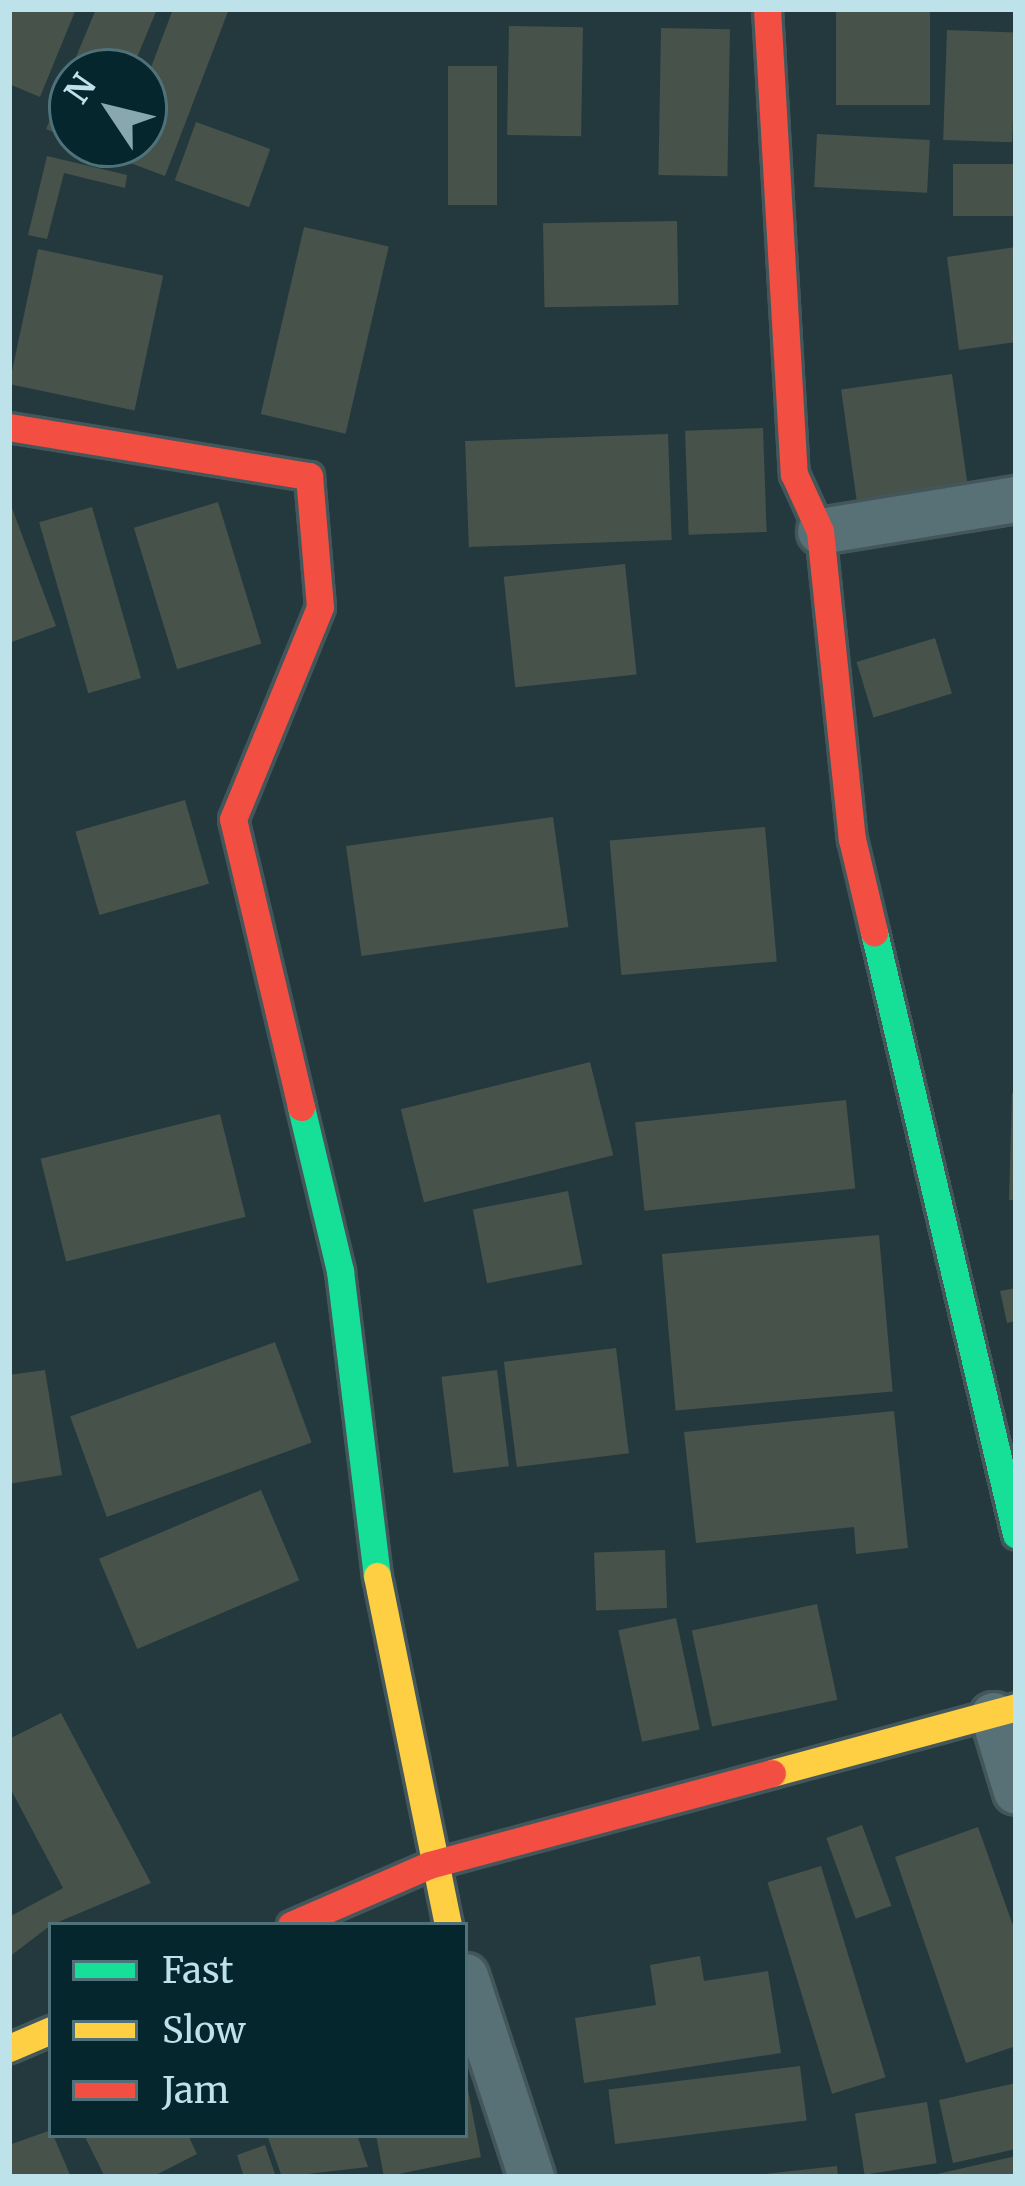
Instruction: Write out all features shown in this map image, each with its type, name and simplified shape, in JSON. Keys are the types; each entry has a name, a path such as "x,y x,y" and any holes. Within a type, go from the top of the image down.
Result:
{"street":[{"path":"767,9 794,474 820,531 852,839 1016,1534"},
{"path":"9,427 309,476 320,607 233,819 340,1271 371,1545 428,1865 447,1922"},
{"path":"820,531 1016,499"},
{"path":"299,1922 428,1865 1004,1711 1016,1791"},
{"path":"468,1985 531,2177"},
{"path":"9,2048 48,2031"}],"building":[{"path":"9,9 76,9 60,48 48,48 48,77 40,97 9,84"},
{"path":"96,9 157,9 141,48 80,48"},
{"path":"173,9 229,9 165,176 144,168 168,168 168,48 158,48"},
{"path":"836,9 930,9 930,105 836,105"},
{"path":"509,26 583,27 581,136 507,135"},
{"path":"661,28 730,29 727,176 658,175"},
{"path":"947,30 1016,32 1012,142 943,140"},
{"path":"448,66 497,66 497,205 448,205"},
{"path":"196,122 270,149 249,207 175,180"},
{"path":"817,134 930,140 927,193 814,187"},
{"path":"47,156 48,168 98,168 127,175 125,188 64,173 47,239 28,235"},
{"path":"953,164 1016,164 1016,216 953,216"},
{"path":"677,221 678,305 544,307 543,223"},
{"path":"304,227 389,247 346,434 261,414"},
{"path":"1016,247 1016,342 959,350 947,257"},
{"path":"38,249 163,276 135,411 9,384"},
{"path":"952,374 967,484 857,500 841,390"},
{"path":"763,428 767,532 689,535 685,431"},
{"path":"668,434 672,540 469,547 465,441"},
{"path":"9,500 56,626 9,643"},
{"path":"218,502 261,644 177,669 134,528"},
{"path":"92,507 141,678 88,693 39,522"},
{"path":"625,564 637,674 515,687 504,577"},
{"path":"935,638 952,693 874,717 857,662"},
{"path":"185,800 209,884 99,915 75,831"},
{"path":"553,817 568,927 361,956 346,846"},
{"path":"765,827 777,961 621,975 610,841"},
{"path":"590,1062 613,1155 424,1202 401,1109"},
{"path":"1012,1093 1016,1093 1016,1200 1009,1200"},
{"path":"846,1100 855,1189 644,1211 635,1122"},
{"path":"220,1114 246,1217 66,1262 40,1159"},
{"path":"568,1191 582,1265 487,1283 473,1210"},
{"path":"879,1235 893,1391 676,1410 662,1254"},
{"path":"1016,1288 1016,1321 1007,1323 1000,1291"},
{"path":"275,1342 312,1443 107,1517 70,1417"},
{"path":"616,1348 629,1453 517,1467 504,1362"},
{"path":"45,1370 62,1475 9,1484 9,1375"},
{"path":"497,1370 509,1466 453,1473 441,1377"},
{"path":"894,1411 908,1548 856,1554 854,1527 696,1543 684,1432"},
{"path":"261,1490 299,1580 137,1649 99,1559"},
{"path":"665,1550 667,1608 596,1610 594,1552"},
{"path":"817,1604 837,1700 712,1726 692,1631"},
{"path":"676,1618 700,1730 642,1742 618,1630"},
{"path":"61,1713 151,1883 48,1922 48,1927 9,1957 9,1917 63,1888 9,1786 9,1739"},
{"path":"862,1825 891,1906 856,1919 826,1838"},
{"path":"978,1827 1016,1934 1016,2046 966,2063 895,1857"},
{"path":"821,1866 886,2077 832,2094 767,1882"},
{"path":"700,1956 704,1981 768,1971 781,2053 584,2083 575,2018 656,2005 650,1965"},
{"path":"800,2066 807,2121 615,2144 608,2090"},
{"path":"1016,2083 1016,2149 953,2163 939,2100"},
{"path":"468,2090 481,2157 384,2177 377,2138 468,2138"},
{"path":"927,2102 937,2163 865,2175 855,2113"},
{"path":"48,2131 71,2177 9,2177 9,2145"},
{"path":"86,2138 189,2138 197,2154 152,2177 105,2177"},
{"path":"268,2138 358,2138 368,2167 282,2177"},
{"path":"265,2145 276,2177 244,2177 237,2155"},
{"path":"1016,2156 1016,2177 933,2177 933,2175"},
{"path":"837,2166 838,2177 765,2177 765,2174"}],"traffic: fast":[{"path":"874,932 1016,1534"},
{"path":"301,1107 340,1271 377,1576"}],"traffic: slow":[{"path":"377,1576 447,1922"},
{"path":"772,1773 1016,1707"},
{"path":"9,2048 48,2031"}],"traffic: jam":[{"path":"767,9 794,474 820,531 852,839 874,932"},
{"path":"9,427 309,476 320,607 233,819 301,1107"},
{"path":"298,1922 429,1865 772,1773"}]}
